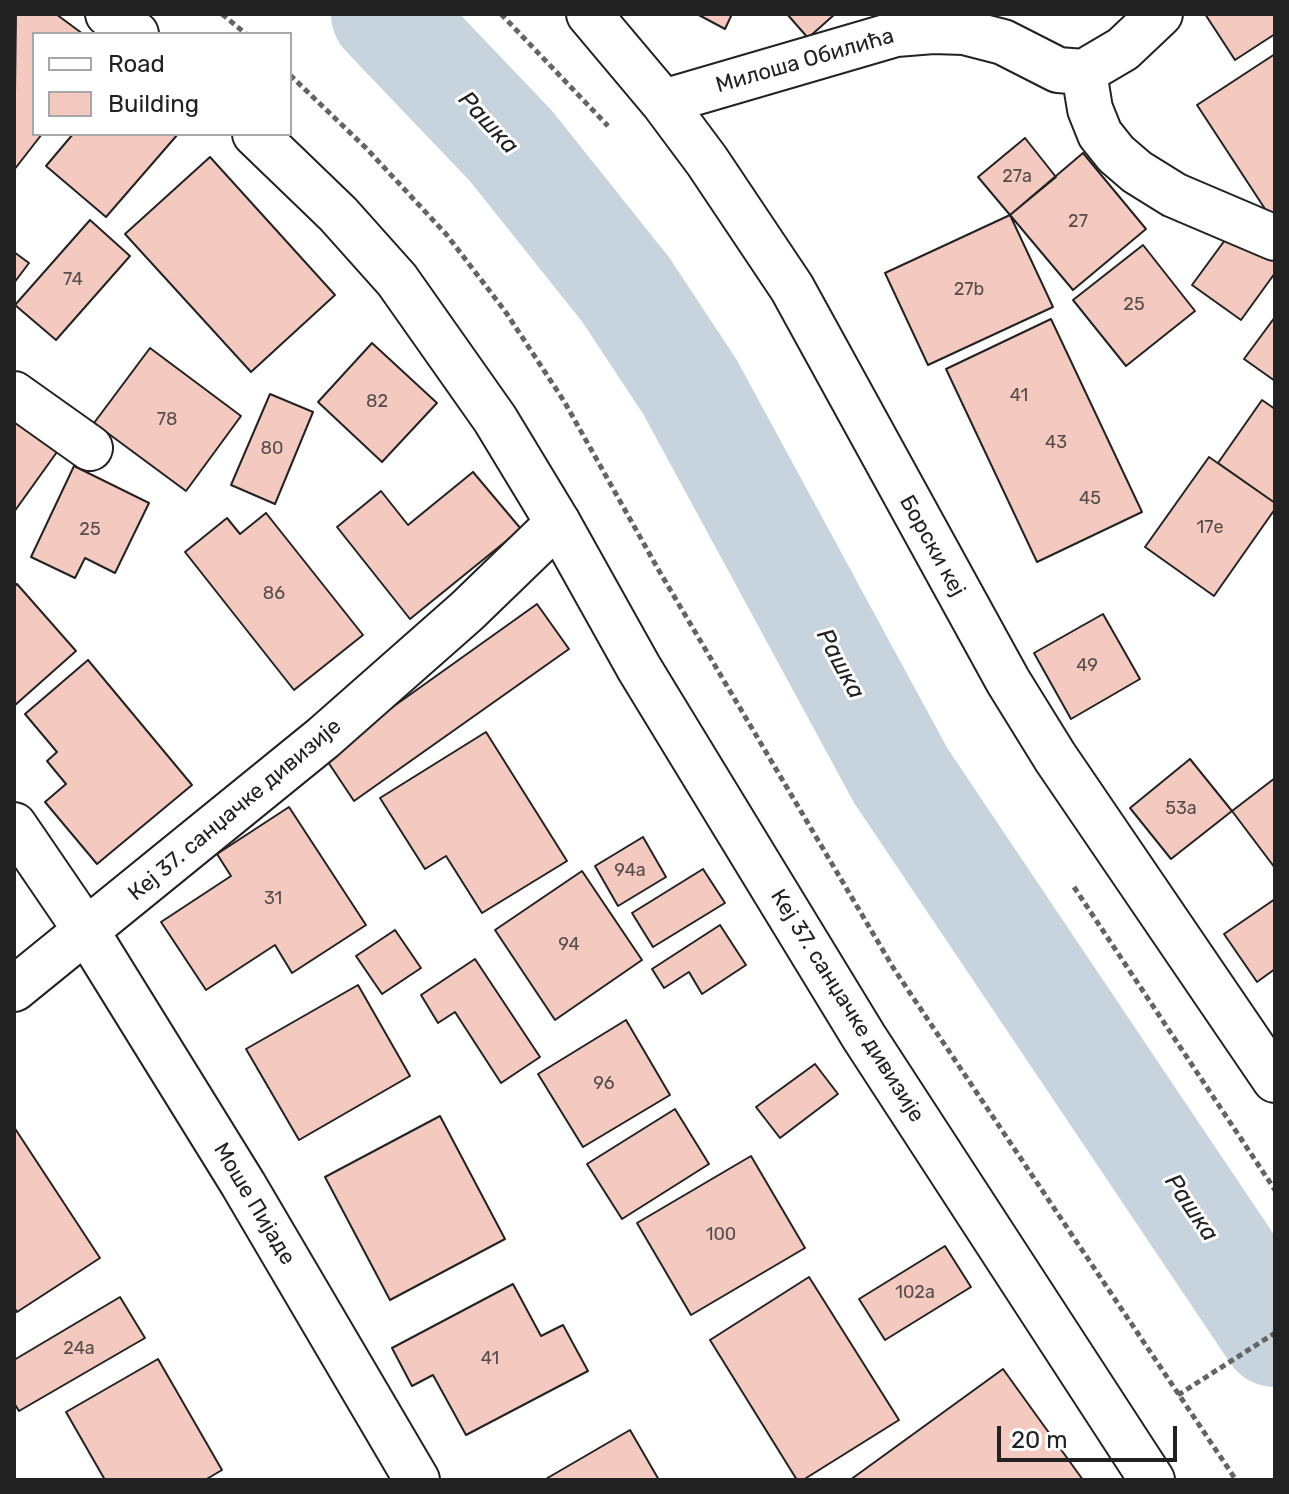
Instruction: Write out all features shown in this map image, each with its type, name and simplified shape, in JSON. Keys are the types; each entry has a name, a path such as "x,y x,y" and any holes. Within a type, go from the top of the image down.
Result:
{"street":[{"path":"108,14 133,32"},
{"name":"Борски кеј","path":"589,14 663,102 744,214 792,288 1016,694 1055,757 1275,1080"},
{"path":"1160,14 1123,49 1084,72 1090,109 1100,134 1116,154 1137,172 1174,195 1275,238"},
{"name":"Милоша Обилића","path":"663,102 868,41 896,34 933,31 964,32 1003,42 1058,70 1084,72"},
{"name":"Кеј 37. санџачке дивизије","path":"257,136 338,214 397,280 495,419 647,681 864,1037 1152,1480"},
{"path":"14,394 90,448"},
{"name":"Кеј 37. санџачке дивизије","path":"87,932 323,738 467,611 558,523"},
{"name":"Моше Пијаде","path":"14,825 87,932 243,1184 417,1480"},
{"path":"14,989 87,932"}],"path":[{"path":"222,14 244,32"},
{"path":"292,77 366,148 446,234 505,311 564,401 658,569 894,969 1236,1480"},
{"path":"1178,1395 1275,1333"}],"building":[{"path":"16,14 56,14 80,32 32,32 32,136 40,136 14,170"},
{"path":"697,14 732,14 725,29"},
{"path":"787,14 835,14 808,38"},
{"path":"1205,14 1275,14 1275,34 1235,60"},
{"path":"1275,54 1275,211 1269,215 1197,105"},
{"path":"71,136 176,136 106,217 46,166"},
{"path":"1025,138 1056,177 1010,215 978,177"},
{"path":"1083,153 1146,229 1073,290 1010,215"},
{"path":"210,157 335,295 251,372 125,234"},
{"path":"1010,215 1053,307 928,365 885,273"},
{"path":"90,220 130,256 56,340 15,305"},
{"path":"1236,225 1275,254 1275,273 1241,320 1192,285"},
{"path":"1143,245 1195,311 1126,366 1073,300"},
{"path":"14,252 29,263 14,283"},
{"path":"1275,317 1275,381 1244,359"},
{"path":"1051,319 1142,512 1037,562 946,369"},
{"path":"372,343 437,403 382,462 318,402"},
{"path":"150,348 241,416 186,491 94,423"},
{"path":"270,394 313,412 275,504 231,485"},
{"path":"1262,400 1275,409 1275,503 1218,463"},
{"path":"14,418 62,445 14,512"},
{"path":"1209,457 1275,503 1275,509 1214,596 1145,547"},
{"path":"74,466 149,503 115,573 85,558 75,578 31,557"},
{"path":"473,472 521,529 410,619 337,527 381,491 408,525"},
{"path":"266,513 363,635 294,690 185,552 227,518 240,534"},
{"path":"17,584 76,651 14,706 14,587"},
{"path":"537,604 569,649 354,801 324,756"},
{"path":"1103,614 1140,679 1071,719 1034,653"},
{"path":"88,660 192,785 97,864 45,802 66,784 47,761 57,752 25,714"},
{"path":"486,732 567,861 482,913 446,856 425,869 380,798"},
{"path":"1190,759 1232,811 1171,859 1130,808"},
{"path":"1275,778 1275,868 1232,811"},
{"path":"289,807 366,925 292,973 275,945 206,990 161,922 231,876 217,854"},
{"path":"643,837 666,877 618,906 595,866"},
{"path":"703,869 725,903 653,947 632,913"},
{"path":"582,871 642,960 555,1020 495,930"},
{"path":"1275,899 1275,969 1257,982 1224,934"},
{"path":"720,925 746,965 702,994 689,972 664,988 652,969"},
{"path":"395,930 421,968 382,994 356,956"},
{"path":"475,959 540,1057 501,1083 455,1012 438,1023 421,995"},
{"path":"358,985 410,1076 299,1140 246,1049"},
{"path":"626,1020 670,1095 583,1147 538,1074"},
{"path":"815,1064 838,1094 780,1138 756,1107"},
{"path":"675,1109 709,1164 622,1219 587,1164"},
{"path":"440,1116 505,1239 390,1300 325,1177"},
{"path":"14,1127 100,1258 17,1312 14,1307"},
{"path":"751,1156 805,1248 691,1315 637,1223"},
{"path":"945,1246 971,1287 885,1340 859,1299"},
{"path":"809,1277 899,1420 803,1480 797,1480 710,1340"},
{"path":"513,1284 541,1336 563,1325 588,1371 466,1435 433,1375 412,1386 392,1348"},
{"path":"120,1297 145,1338 19,1411 14,1403 14,1360"},
{"path":"158,1359 222,1470 205,1480 105,1480 66,1412"},
{"path":"1003,1369 1083,1480 850,1480"},
{"path":"630,1430 659,1480 544,1480"}],"waterway":[{"name":"Рашка","path":"385,14 511,146 626,290 690,387 901,776 1275,1333"}]}
